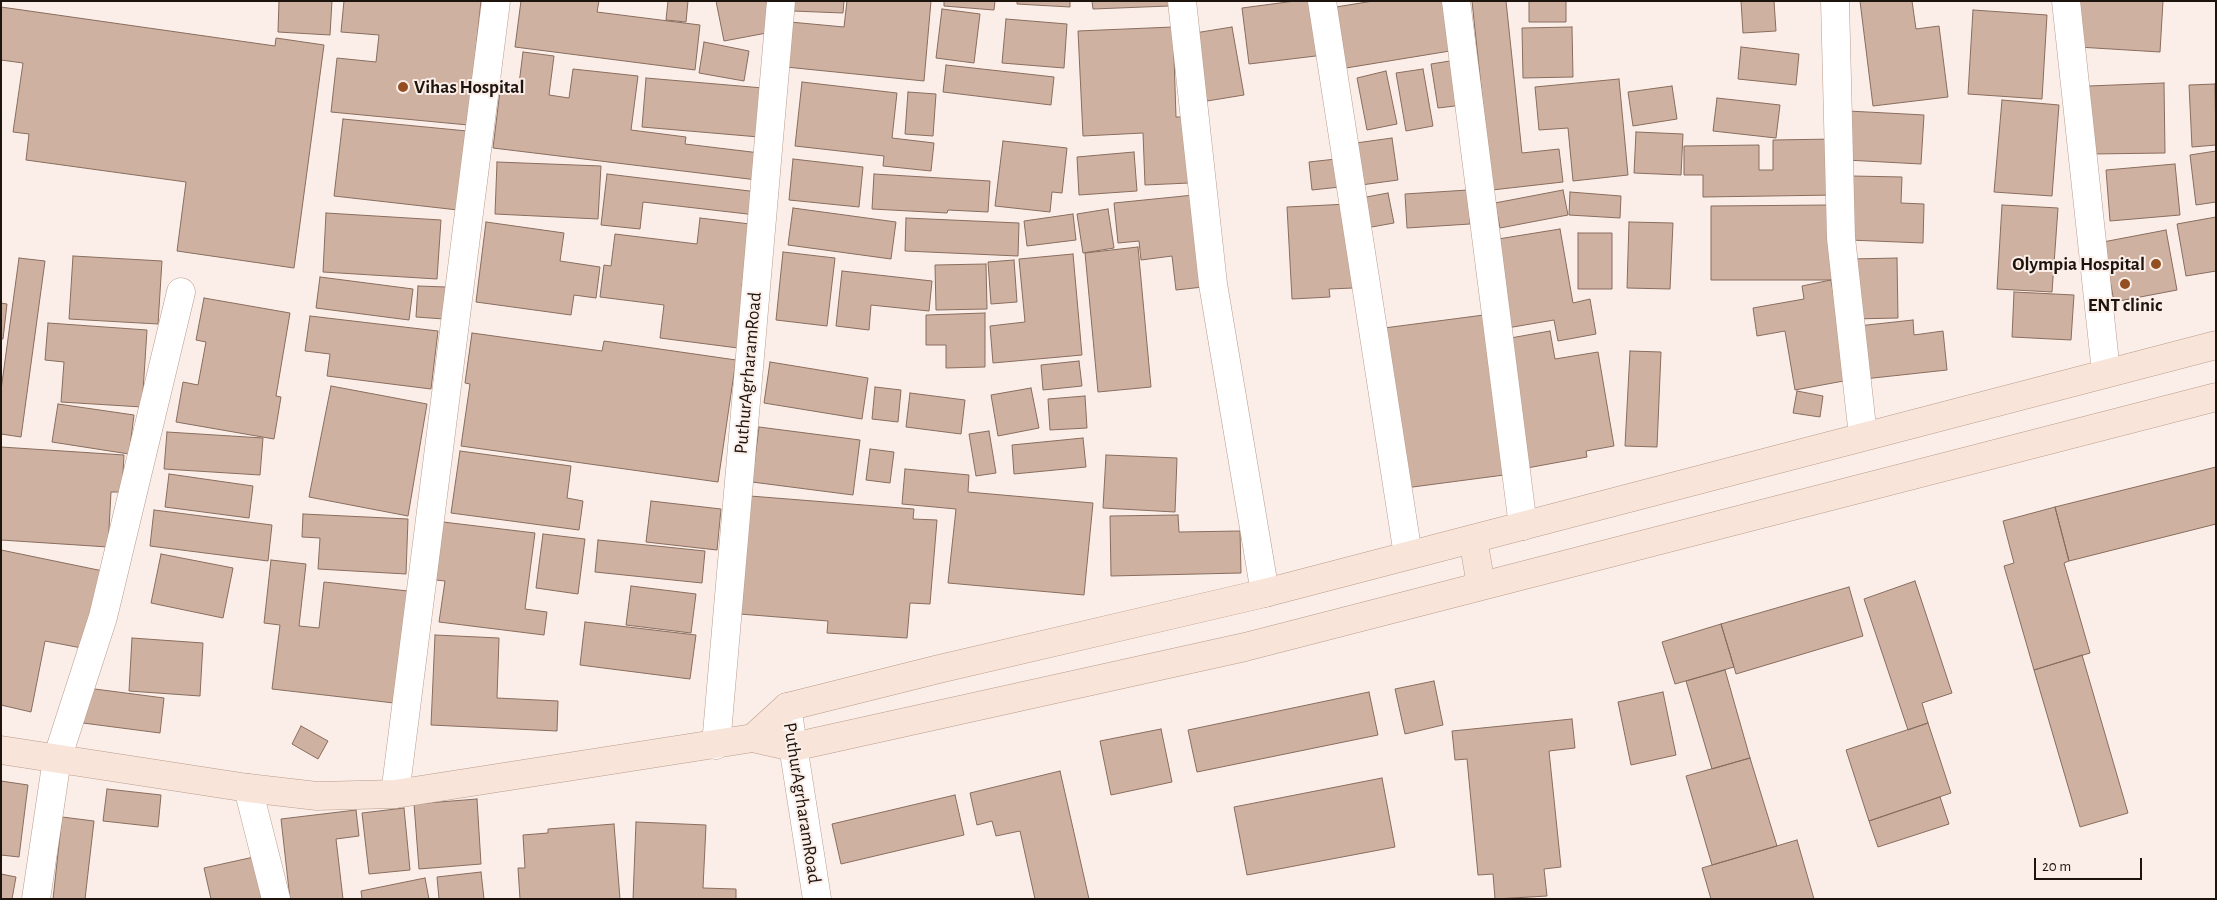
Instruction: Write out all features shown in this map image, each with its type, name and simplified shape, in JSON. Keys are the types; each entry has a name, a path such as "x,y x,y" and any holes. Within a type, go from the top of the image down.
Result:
{"main road":[{"path":"753,738 787,707 938,669 1265,594 2106,372 2216,345"},
{"path":"1,750 248,788 317,796 395,794 716,746 753,738 793,748 1244,647 2216,396"},
{"path":"1473,539 1481,585"}],"street":[{"path":"395,794 496,1"},
{"name":"PuthurAgrharamRoad","path":"716,746 781,1"},
{"path":"1182,1 1213,284 1265,594"},
{"path":"1322,1 1408,555"},
{"path":"1456,1 1523,526"},
{"path":"1836,1 1841,238 1863,436"},
{"path":"2066,1 2106,372"},
{"path":"36,899 57,759 103,617 181,292"},
{"name":"PuthurAgrharamRoad","path":"787,707 817,899"},
{"path":"248,788 276,899"}],"building":[{"path":"279,1 332,1 330,35 278,32"},
{"name":"Vihas Hospital","path":"344,1 481,1 468,125 331,112 337,58 376,62 379,35 341,32"},
{"path":"521,1 599,1 597,12 700,25 695,70 515,47"},
{"path":"668,1 688,1 686,22 666,20"},
{"path":"716,1 766,1 772,32 724,41"},
{"path":"793,1 844,1 843,13 793,11"},
{"path":"847,1 931,1 924,81 786,67 790,22 844,27"},
{"path":"944,1 995,1 994,10 944,6"},
{"path":"1017,1 1070,1 1070,7 1017,4"},
{"path":"1092,1 1169,1 1169,6 1093,9"},
{"path":"1295,1 1317,1 1324,55 1249,64 1242,8"},
{"path":"1373,1 1448,1 1456,50 1340,69 1330,8"},
{"path":"1472,1 1506,1 1522,153 1559,149 1563,182 1492,190"},
{"path":"1529,1 1566,1 1566,22 1529,22"},
{"path":"1741,1 1774,1 1776,31 1743,33"},
{"path":"1860,1 1912,1 1916,29 1939,26 1948,97 1873,106"},
{"path":"2080,1 2163,1 2160,52 2078,47"},
{"path":"1,7 275,46 276,38 324,45 294,268 177,251 186,182 26,160 29,134 13,132 23,63 1,60"},
{"path":"942,9 980,14 974,63 936,58"},
{"path":"1973,10 2047,15 2042,99 1968,94"},
{"path":"1006,19 1067,24 1064,68 1002,63"},
{"path":"1173,27 1176,117 1186,117 1189,183 1145,185 1143,133 1083,136 1078,31"},
{"path":"1232,27 1244,95 1207,101 1195,33"},
{"path":"1572,27 1573,77 1523,78 1522,28"},
{"path":"704,42 749,51 744,81 699,73"},
{"path":"1741,47 1799,54 1796,85 1738,79"},
{"path":"523,52 554,56 549,95 569,98 573,69 638,76 631,130 686,137 685,144 760,153 757,180 493,148 501,83 519,84"},
{"path":"1456,60 1463,105 1438,108 1431,64"},
{"path":"946,65 1054,77 1051,105 943,92"},
{"path":"1423,69 1433,126 1406,131 1396,73"},
{"path":"1386,71 1397,124 1367,130 1357,78"},
{"path":"646,78 763,88 759,137 642,127"},
{"path":"1619,79 1628,175 1573,181 1568,128 1539,130 1535,87"},
{"path":"802,82 897,93 892,138 934,143 931,171 883,166 884,156 795,146"},
{"path":"2164,83 2165,153 2092,154 2089,86"},
{"path":"2215,84 2216,145 2192,147 2189,85"},
{"path":"1672,86 1677,119 1633,126 1628,92"},
{"path":"908,92 936,94 933,136 905,134"},
{"path":"1717,98 1780,105 1776,138 1713,131"},
{"path":"2002,100 2059,105 2052,196 1994,192"},
{"path":"1848,111 1924,115 1921,164 1846,160"},
{"path":"343,119 467,131 458,210 334,196"},
{"path":"1636,132 1683,134 1681,175 1634,173"},
{"path":"1392,138 1398,180 1361,185 1356,143"},
{"path":"1835,139 1836,195 1703,197 1703,175 1684,175 1684,146 1759,145 1759,170 1773,170 1773,140"},
{"path":"1003,141 1067,148 1062,193 1052,192 1050,212 995,206"},
{"path":"2216,151 2216,202 2196,205 2190,155"},
{"path":"1134,152 1137,191 1079,195 1077,157"},
{"path":"793,159 863,167 859,207 789,200"},
{"path":"1336,159 1340,187 1312,190 1309,162"},
{"path":"497,162 601,166 598,219 495,214"},
{"path":"2175,164 2180,215 2110,221 2106,170"},
{"path":"607,174 758,192 756,215 643,202 640,229 601,225"},
{"path":"874,174 990,181 988,212 948,210 947,213 872,209"},
{"path":"1852,176 1902,177 1901,203 1924,204 1923,243 1849,240"},
{"path":"1468,190 1470,224 1407,228 1405,194"},
{"path":"1563,190 1568,215 1500,228 1495,203"},
{"path":"1570,192 1621,196 1620,218 1569,215"},
{"path":"1388,193 1394,223 1366,228 1361,198"},
{"path":"1194,195 1203,287 1176,290 1172,256 1141,260 1139,241 1118,243 1114,203"},
{"path":"1349,204 1353,288 1329,289 1330,297 1292,299 1287,207"},
{"path":"1832,205 1832,280 1711,280 1711,206"},
{"path":"2002,205 2058,208 2052,292 1997,289"},
{"path":"793,208 896,222 891,259 788,245"},
{"path":"1108,209 1114,248 1083,253 1077,214"},
{"path":"326,213 441,220 437,279 323,272"},
{"path":"1073,214 1076,240 1027,246 1024,221"},
{"path":"2216,217 2216,271 2186,276 2177,224"},
{"path":"700,218 750,224 742,286 746,286 738,348 660,338 664,305 600,297 604,265 611,266 615,234 697,244"},
{"path":"906,218 1019,223 1018,256 905,251"},
{"path":"486,222 564,233 560,261 600,267 596,298 574,295 571,315 476,302"},
{"path":"1629,222 1673,223 1670,289 1627,288"},
{"path":"1560,229 1573,303 1590,299 1596,334 1558,341 1554,320 1507,328 1492,240"},
{"path":"2166,230 2177,290 2114,302 2103,242"},
{"path":"1578,233 1612,233 1612,289 1578,289"},
{"path":"1138,247 1151,387 1098,392 1085,253"},
{"path":"783,252 835,258 827,326 776,320"},
{"path":"1073,254 1082,355 993,363 990,326 1025,322 1019,259"},
{"path":"73,256 162,261 158,324 69,319"},
{"path":"19,258 45,261 21,437 1,434 1,390"},
{"path":"1897,258 1898,318 1851,319 1850,259"},
{"path":"1014,260 1017,302 991,304 988,262"},
{"path":"986,264 987,309 936,310 935,265"},
{"path":"842,271 932,281 929,311 871,305 869,330 836,326"},
{"path":"320,277 413,289 409,320 316,308"},
{"path":"1831,280 1849,380 1795,390 1785,331 1757,336 1753,308 1804,299 1802,286"},
{"path":"418,286 446,287 444,319 416,317"},
{"path":"2014,292 2074,295 2071,340 2012,337"},
{"path":"204,298 290,313 276,396 281,397 274,439 176,422 183,382 198,385 206,342 196,340"},
{"path":"1,303 7,304 3,339 1,339"},
{"path":"985,313 985,367 946,368 946,345 926,345 926,315"},
{"path":"1484,315 1504,475 1405,488 1384,328"},
{"path":"310,316 438,331 431,389 327,376 330,354 305,351"},
{"path":"1913,320 1914,335 1943,331 1947,370 1864,379 1858,326"},
{"path":"48,323 147,330 142,407 61,402 64,362 45,360"},
{"path":"1550,331 1555,359 1598,352 1614,446 1586,451 1587,457 1527,468 1505,339"},
{"path":"472,333 602,351 604,341 736,360 718,482 461,446 470,384 465,383"},
{"path":"1630,351 1661,352 1657,447 1625,446"},
{"path":"1079,361 1082,386 1043,390 1041,365"},
{"path":"770,362 868,378 862,419 764,403"},
{"path":"331,386 427,404 408,516 309,497"},
{"path":"875,387 901,390 898,422 872,419"},
{"path":"1031,388 1039,428 998,436 991,395"},
{"path":"1797,391 1823,396 1820,417 1793,413"},
{"path":"910,393 965,400 961,434 906,427"},
{"path":"1085,396 1087,428 1050,430 1048,399"},
{"path":"58,404 134,415 129,454 52,442"},
{"path":"759,427 860,440 853,495 752,482"},
{"path":"989,431 996,473 976,476 969,434"},
{"path":"167,432 263,438 260,475 164,469"},
{"path":"1083,438 1086,467 1014,474 1012,445"},
{"path":"1,447 124,455 122,492 111,492 108,547 1,540"},
{"path":"870,449 894,452 890,483 866,480"},
{"path":"460,451 571,466 567,498 583,501 579,530 451,513"},
{"path":"1106,455 1177,458 1175,512 1103,508"},
{"path":"2216,467 2216,524 2069,561 2055,507"},
{"path":"905,469 969,475 968,492 1093,503 1084,595 948,583 956,509 902,504"},
{"path":"169,474 253,486 249,518 165,507"},
{"path":"750,496 914,509 913,519 937,520 930,604 910,603 907,638 827,633 828,621 740,614"},
{"path":"651,501 721,509 717,550 646,542"},
{"path":"2055,507 2069,561 2064,563 2090,653 2034,670 2004,566 2014,563 2003,521"},
{"path":"154,510 272,525 268,561 150,546"},
{"path":"303,514 408,519 406,574 318,569 320,538 302,537"},
{"path":"1178,515 1179,532 1240,531 1241,573 1111,576 1110,516"},
{"path":"443,522 535,533 525,609 547,612 544,635 439,622 445,581 436,580"},
{"path":"543,534 585,539 578,594 536,588"},
{"path":"598,540 705,551 702,583 595,572"},
{"path":"1,550 103,571 87,649 45,641 31,712 1,705"},
{"path":"161,554 233,568 223,618 151,603"},
{"path":"271,560 306,564 299,626 319,628 324,582 408,591 394,703 272,689 280,625 264,623"},
{"path":"1915,581 1952,693 1922,703 1928,723 1908,730 1864,599"},
{"path":"631,586 696,594 691,633 626,625"},
{"path":"1849,587 1863,636 1736,674 1721,624"},
{"path":"585,622 696,635 690,679 580,665"},
{"path":"1721,624 1734,667 1675,684 1662,642"},
{"path":"435,635 499,638 497,698 558,701 557,731 431,725"},
{"path":"132,638 203,643 200,696 129,691"},
{"path":"2082,655 2128,813 2080,827 2034,670"},
{"path":"1725,670 1750,758 1712,769 1686,681"},
{"path":"1434,681 1443,725 1405,734 1395,689"},
{"path":"87,688 164,698 160,733 83,723"},
{"path":"1369,692 1378,735 1197,772 1188,730"},
{"path":"1663,692 1676,755 1631,765 1618,702"},
{"path":"1572,719 1575,748 1549,751 1561,867 1544,869 1547,896 1495,899 1493,874 1478,875 1467,759 1455,760 1452,731"},
{"path":"1928,723 1951,793 1869,821 1846,750"},
{"path":"301,726 328,741 318,759 292,744"},
{"path":"1161,729 1172,782 1111,795 1100,741"},
{"path":"1750,758 1777,846 1712,865 1686,776"},
{"path":"1060,771 1089,899 1035,899 1020,831 996,836 992,821 977,825 970,793"},
{"path":"1382,778 1395,847 1247,875 1234,807"},
{"path":"1,781 28,785 19,857 1,855"},
{"path":"107,789 161,795 158,827 103,821"},
{"path":"955,795 964,835 841,864 832,824"},
{"path":"1940,797 1949,824 1878,847 1869,821"},
{"path":"477,799 481,864 419,869 414,804"},
{"path":"404,808 410,870 369,874 362,813"},
{"path":"356,810 359,836 336,839 343,899 290,899 281,819"},
{"path":"62,817 94,821 85,899 53,899"},
{"path":"636,822 706,825 703,888 736,889 736,899 633,899"},
{"path":"614,824 620,899 520,899 518,868 525,868 523,835 548,833 548,829"},
{"path":"1797,840 1814,899 1711,899 1702,868"},
{"path":"254,857 263,899 211,899 204,868"},
{"path":"481,872 484,899 439,899 437,877"},
{"path":"1,874 16,877 12,899 1,899"},
{"path":"425,878 429,899 362,899 361,891"}],"place":[{"name":"Vihas Hospital","path":"403,87"},
{"name":"Olympia Hospital","path":"2156,264"},
{"name":"ENT clinic","path":"2125,284"}]}
